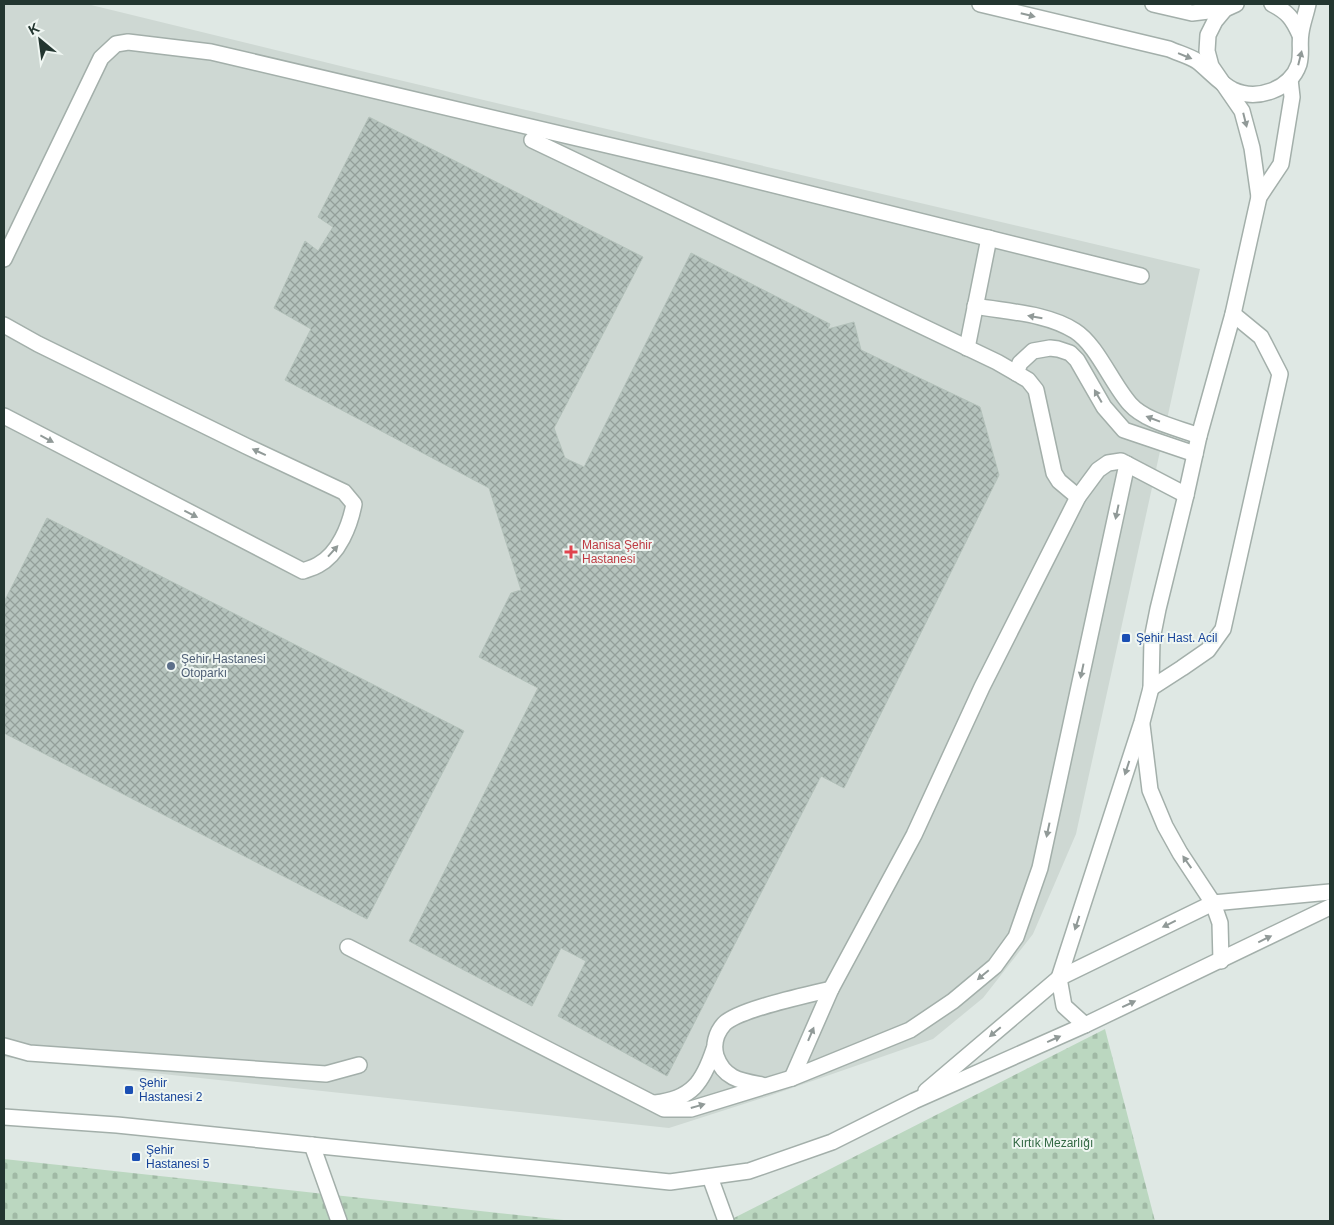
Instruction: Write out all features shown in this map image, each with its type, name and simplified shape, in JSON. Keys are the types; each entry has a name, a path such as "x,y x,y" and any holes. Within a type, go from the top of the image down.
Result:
{"street":[{"path":"980,4 1169,49 1195,60 1232,89 1247,94 1263,94 1278,89 1290,79 1298,66 1302,50 1300,35 1294,21 1284,10 1272,4"},
{"path":"1153,4 1192,12 1231,7"},
{"path":"1300,35 1308,4"},
{"path":"1231,7 1215,21 1208,35 1207,51 1210,66 1242,111 1252,148 1259,198"},
{"path":"4,259 101,58 116,44 128,42 211,52 718,171 1142,276"},
{"path":"1085,1025 1064,1006 1059,978 1142,722 1150,688 1152,639 1156,616 1199,436 1233,314 1259,198 1281,164 1292,97 1290,79"},
{"path":"532,140 967,348 1028,380 1036,390 1054,473 1059,481 1078,498"},
{"path":"967,348 989,238"},
{"path":"976,306 1049,319 1075,331 1087,340 1131,405 1142,415 1199,436"},
{"path":"1150,688 1208,650 1223,629 1280,374 1261,338 1233,314"},
{"path":"4,325 38,344 237,442 344,492 354,504 351,519 337,547 320,564 303,571 4,416"},
{"path":"1016,373 1020,363 1034,351 1050,348 1070,354 1077,360 1104,406 1124,430 1195,454"},
{"path":"792,1078 830,989 914,835 982,687 1078,498 1098,470 1108,463 1121,462 1186,496"},
{"path":"348,947 664,1109 691,1109 792,1078 910,1030 953,1001 995,966 1016,937 1040,868 1127,464"},
{"path":"1142,722 1150,790 1172,839 1213,903 1220,923 1221,961"},
{"path":"914,1101 1059,978 1213,903 1330,892"},
{"path":"4,1116 117,1125 670,1182 749,1171 832,1142 914,1101 1085,1025 1221,961 1330,907"},
{"path":"651,1103 665,1102 695,1088 707,1069 714,1049 714,1042 725,1024 743,1013 830,989"},
{"path":"4,1046 29,1052 326,1074 359,1066"},
{"path":"714,1049 721,1068 729,1075 739,1080 766,1085"},
{"path":"312,1145 339,1221"},
{"path":"710,1177 726,1221"}],"shaded area":[{"name":"Manisa Şehir Hastanesi","path":"4,4 87,4 361,71 1200,269 1076,834 1033,934 983,998 933,1039 769,1096 669,1128 4,1057"}],"green space":[{"name":"Kırtık Mezarlığı","path":"1105,1029 1155,1221 728,1221"},
{"path":"4,1159 573,1221 4,1221"}],"building":[{"name":"Manisa Şehir Hastanesi","path":"369,117 643,257 554,428 565,458 584,467 691,253 830,324 828,329 854,322 861,350 980,407 999,475 844,788 821,776 667,1076 558,1016 586,961 561,948 532,1006 409,941 538,688 479,657 511,593 521,590 489,488 285,380 311,329 274,308 305,241 318,251 333,227 318,217"},
{"name":"Şehir Hastanesi Otoparkı","path":"47,518 464,731 367,919 4,733 4,602"}],"place":[{"name":"Manisa Şehir Hastanesi","path":"571,552"},
{"name":"Şehir Hast. Acil","path":"1126,638"},
{"name":"Şehir Hastanesi Otoparkı","path":"171,666"},
{"name":"Şehir Hastanesi 2","path":"129,1090"},
{"name":"Şehir Hastanesi 5","path":"136,1157"}]}
